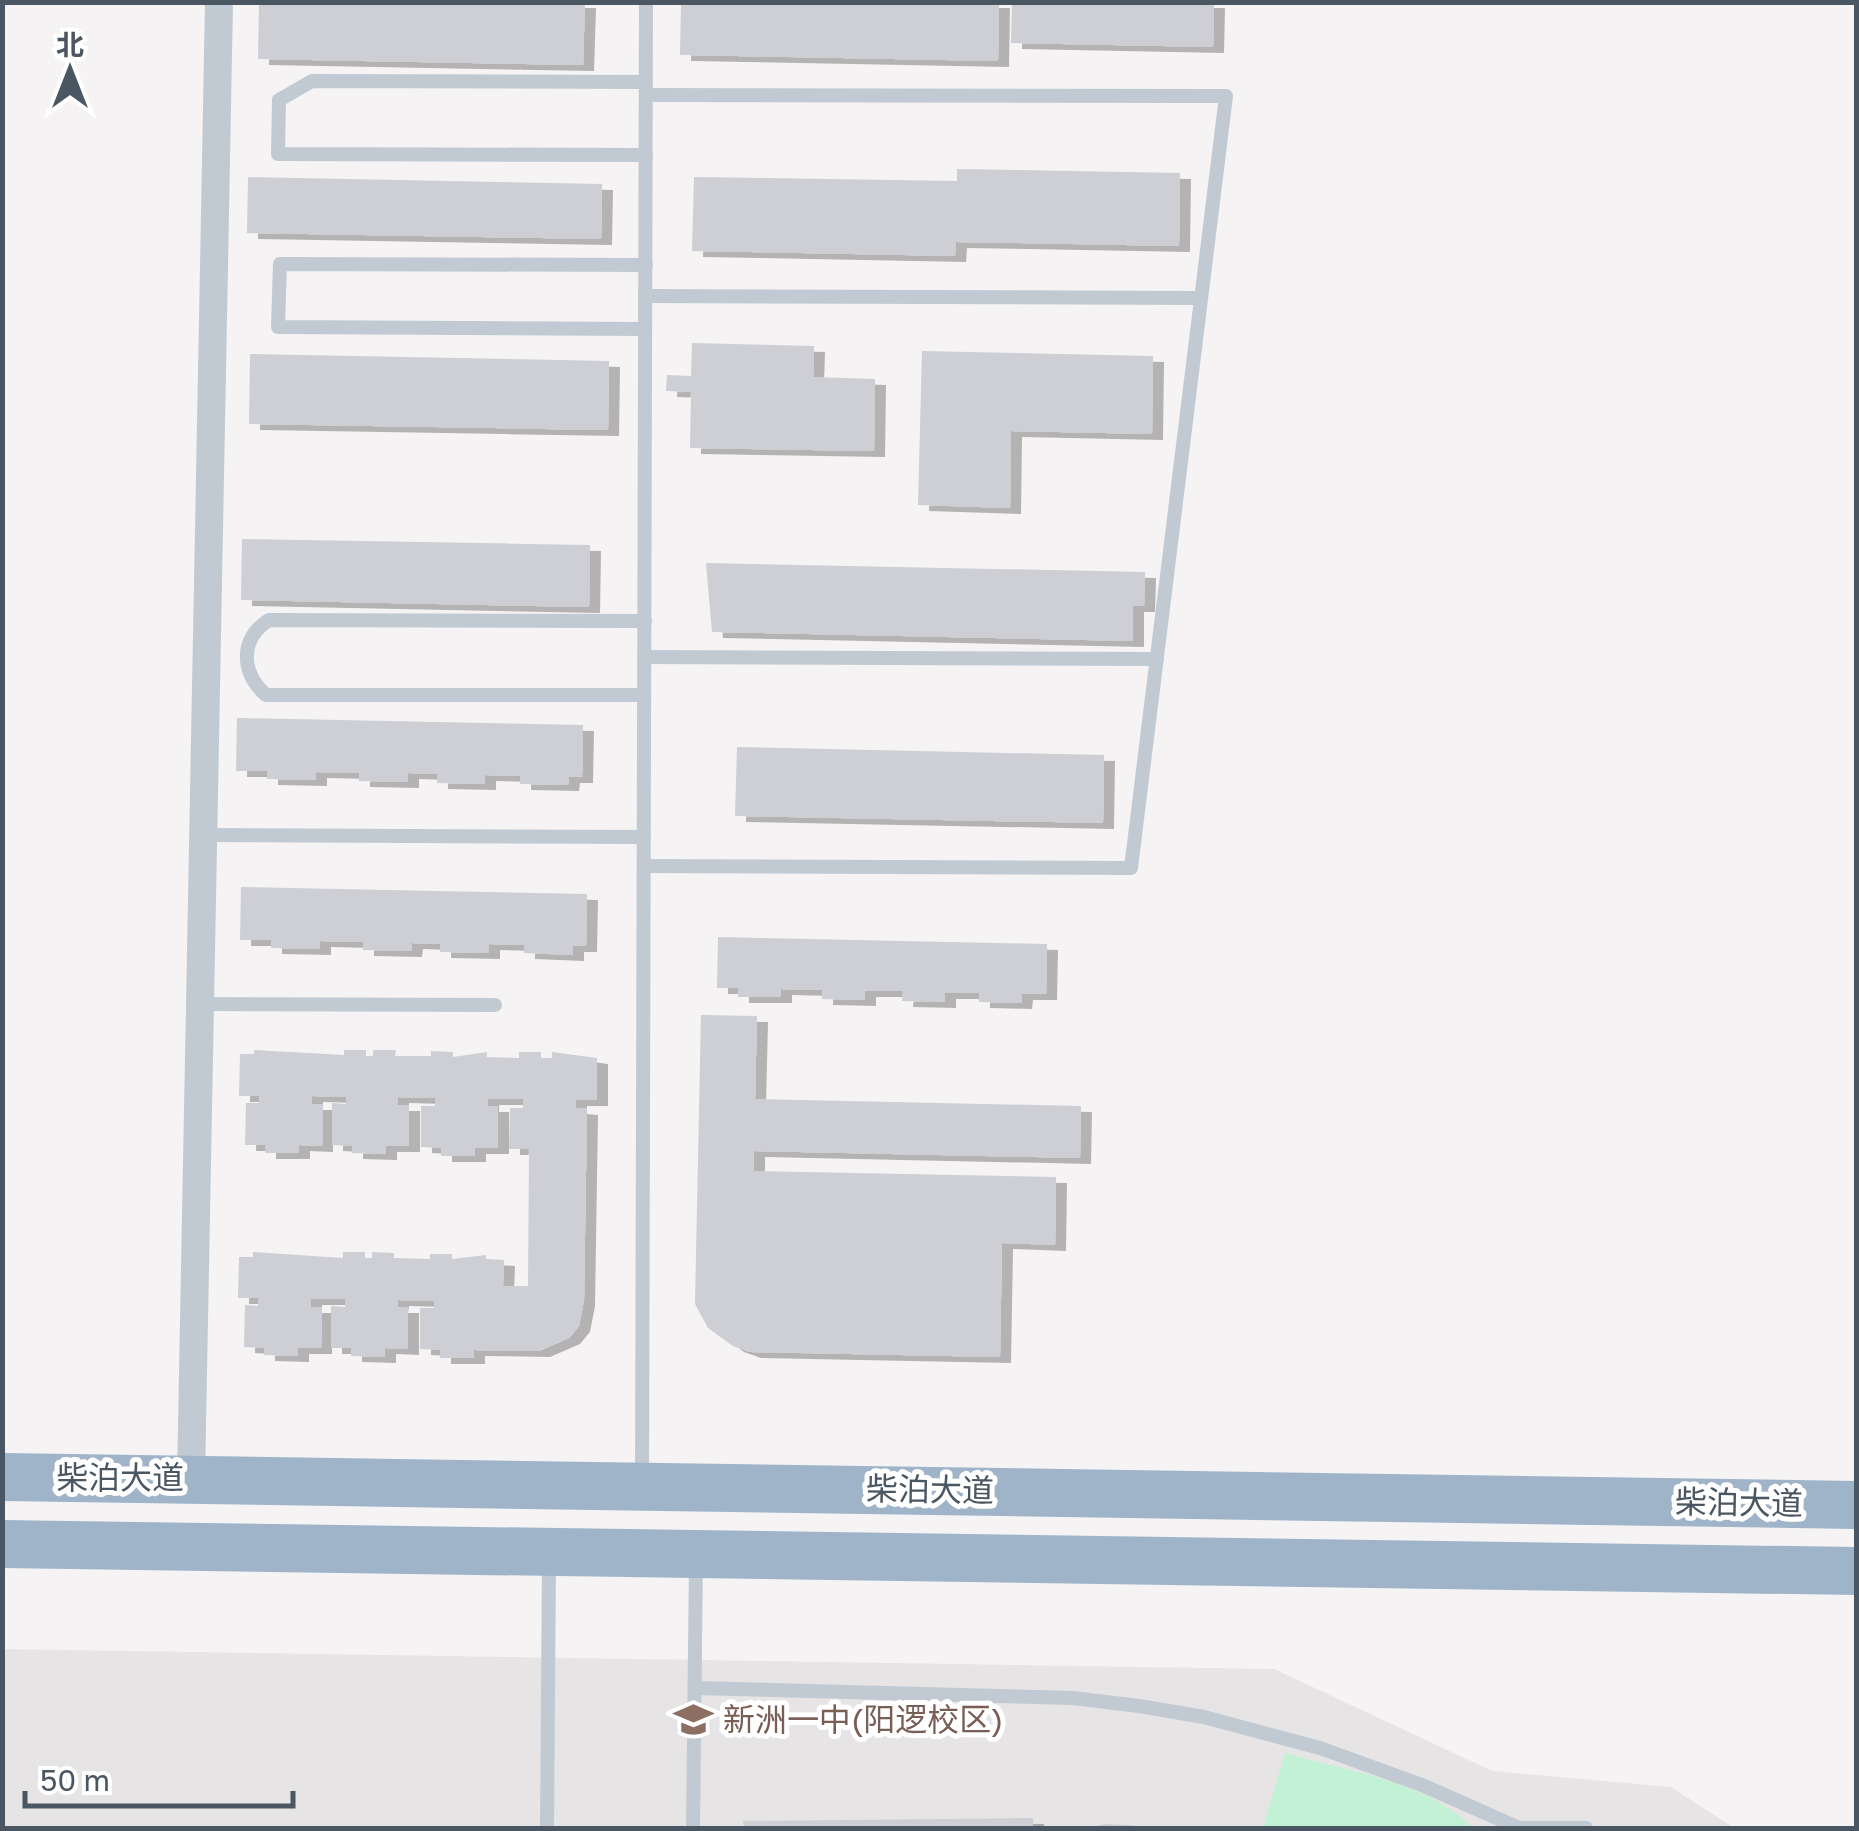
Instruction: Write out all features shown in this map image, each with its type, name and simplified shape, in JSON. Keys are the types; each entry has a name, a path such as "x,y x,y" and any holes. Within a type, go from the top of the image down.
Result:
{"highway":[{"name":"柴泊大道","path":"2,1477 1856,1505"},
{"name":"柴泊大道","path":"2,1544 1856,1572"}],"street":[{"path":"191,1479 219,2"}],"lane":[{"path":"642,1485 646,2"},
{"path":"644,866 1131,868 1226,96 312,82 279,100 278,154 646,155"},
{"path":"645,328 278,327 280,264 646,265"},
{"path":"645,296 1201,298"},
{"path":"644,696 266,695 255,685 246,659 252,635 269,620 645,621"},
{"path":"645,657 1157,658"},
{"path":"204,836 644,836"},
{"path":"200,1004 495,1004"},
{"path":"547,1828 550,1551"},
{"path":"694,1828 696,1553"},
{"path":"694,1688 1074,1698 1171,1712 1320,1748 1422,1785 1519,1828 1586,1828"}],"shaded area":[{"name":"新洲一中(阳逻校区)","path":"3,1649 1274,1669 1492,1771 1671,1787 1734,1828 3,1828"}],"green space":[{"path":"1285,1753 1409,1788 1454,1812 1473,1828 1263,1828"}],"building":[{"path":"259,2 585,2 583,65 258,59"},
{"path":"681,2 999,2 998,61 680,55"},
{"path":"1012,2 1214,2 1213,47 1011,43"},
{"path":"957,169 1180,173 1179,246 956,242 955,256 692,251 694,177 957,181"},
{"path":"248,177 602,184 601,239 247,233"},
{"path":"692,343 814,346 813,377 875,379 874,451 690,448 691,392 666,391 667,375 691,376"},
{"path":"922,351 1153,356 1152,434 1011,431 1010,508 918,505"},
{"path":"250,354 609,361 608,430 249,424"},
{"path":"242,539 590,545 589,607 241,600"},
{"path":"706,563 1145,572 1144,606 1133,606 1133,641 712,632"},
{"path":"237,718 583,725 582,777 569,777 568,785 520,784 520,776 485,775 485,784 437,783 437,774 408,773 408,782 359,781 359,773 316,772 316,780 267,779 267,771 236,771"},
{"path":"737,747 1104,755 1103,823 735,816"},
{"path":"241,887 587,894 586,946 573,946 573,955 524,953 524,945 489,944 489,953 440,952 440,944 412,943 411,951 363,950 363,942 320,941 320,949 271,948 271,940 240,940"},
{"path":"718,937 1047,944 1046,994 1022,994 1021,1003 979,1002 979,993 945,993 945,1002 902,1001 903,991 865,991 865,1000 822,999 822,990 781,989 781,997 738,997 738,988 717,988"},
{"path":"701,1015 757,1016 755,1099 1081,1106 1080,1158 754,1151 754,1171 1056,1177 1055,1245 1002,1243 1000,1357 750,1352 733,1346 708,1328 695,1304"},
{"path":"254,1050 344,1055 344,1050 366,1050 366,1056 373,1056 373,1050 396,1050 395,1056 431,1056 431,1051 453,1052 453,1057 487,1052 487,1057 519,1058 519,1052 541,1052 541,1058 552,1058 552,1052 597,1058 597,1100 576,1100 576,1108 587,1109 584,1300 579,1326 569,1338 539,1351 474,1350 474,1358 440,1358 440,1350 420,1349 420,1308 434,1308 434,1301 398,1300 397,1307 408,1307 408,1349 385,1348 385,1357 351,1356 351,1348 331,1348 331,1306 345,1307 345,1299 311,1299 311,1307 322,1307 321,1348 298,1348 298,1356 264,1355 264,1348 244,1347 245,1305 258,1306 258,1298 238,1298 239,1257 253,1257 253,1252 343,1258 343,1252 365,1252 365,1258 372,1258 372,1252 394,1253 394,1258 430,1259 430,1254 452,1254 452,1259 486,1255 486,1259 504,1260 503,1286 528,1286 529,1149 509,1149 510,1108 523,1108 523,1099 488,1099 488,1106 498,1106 498,1148 475,1148 475,1156 441,1156 441,1148 421,1147 421,1106 435,1106 435,1098 398,1097 398,1105 409,1105 409,1146 386,1146 386,1154 352,1153 352,1146 332,1145 332,1103 346,1104 346,1097 312,1096 312,1104 323,1104 322,1146 299,1145 299,1153 265,1153 265,1145 245,1145 246,1103 259,1103 259,1096 239,1096 240,1054 254,1054"},
{"path":"1033,1818 1033,1828 744,1828 743,1821"},
{"path":"1130,1825 1140,1827 1091,1828"}],"place":[{"name":"新洲一中(阳逻校区)","path":"693,1720"}]}
